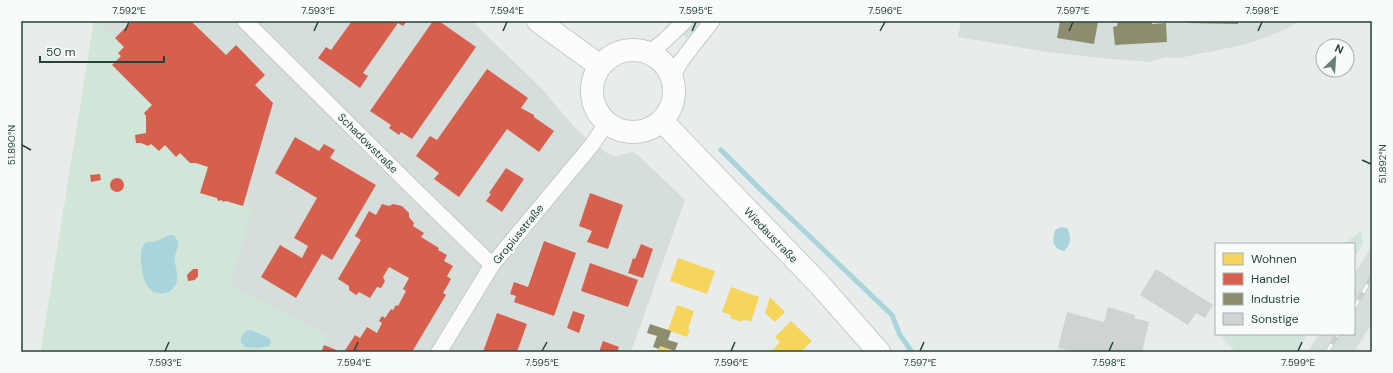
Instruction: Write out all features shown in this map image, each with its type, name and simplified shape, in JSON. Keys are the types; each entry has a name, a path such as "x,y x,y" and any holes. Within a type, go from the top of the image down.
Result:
{"main road":[{"path":"538,21 600,66"},
{"path":"636,50 649,53 660,60 672,77 674,91 672,105 662,121 652,128 641,132 629,132 617,129 607,123 598,113 594,102 592,89 594,77 600,66 610,57 622,51 636,50"},
{"name":"Wiedaustraße","path":"662,121 820,286 878,352"}],"street":[{"name":"Schadowstraße","path":"246,21 492,266"},
{"path":"649,53 685,21"},
{"path":"672,77 681,61 712,21"},
{"name":"Gropiusstraße","path":"439,352 492,266 591,146 607,123"}],"shaded area":[{"path":"94,21 472,21 543,90 578,131 607,153 615,156 633,152 637,154 685,200 631,352 41,352"},
{"path":"961,21 1299,21 1288,28 1267,37 1243,45 1179,58 1164,57 1151,62 1048,52 958,37"},
{"path":"1372,246 1372,323 1354,352 1308,352 1318,335 1355,335 1355,273"}],"green space":[{"path":"94,21 98,21 124,47 118,53 121,56 112,65 152,105 144,113 146,116 146,133 135,135 141,143 148,146 151,144 159,151 165,145 176,157 180,153 196,163 208,167 200,193 217,198 218,201 227,201 252,209 230,285 328,336 321,352 47,352 41,349"},
{"path":"693,21 703,21 687,39 681,33"},
{"path":"1361,231 1363,244 1355,256 1355,243 1345,243"},
{"path":"1307,335 1297,352 1236,352 1220,336"}],"water":[{"path":"1061,227 1067,228 1070,234 1068,246 1064,251 1057,248 1053,241 1055,230"},
{"path":"173,235 178,243 175,255 177,281 169,292 161,294 152,291 147,285 142,270 141,255 142,249 146,242 153,242"},
{"path":"251,330 269,338 271,342 269,346 258,348 245,347 241,342 241,337 246,331"}],"building: Wohnen":[{"path":"678,258 715,271 707,294 670,281"},
{"path":"731,287 759,297 751,322 743,319 742,322 730,318 731,315 722,312"},
{"path":"770,297 785,312 775,322 765,313"},
{"path":"677,305 694,311 687,337 668,330"},
{"path":"791,321 812,341 801,352 771,352 780,342 775,337"},
{"path":"660,346 676,352 658,352"}],"building: Handel":[{"path":"132,21 191,21 226,55 236,45 265,75 255,85 273,103 243,206 226,201 223,202 222,200 218,201 217,198 200,193 208,167 196,163 190,163 180,153 176,157 165,145 159,151 151,144 148,146 141,143 136,143 135,135 146,133 146,116 144,113 152,105 112,65 121,56 118,53 124,47 115,38"},
{"path":"352,21 407,21 403,26 398,23 363,73 368,76 360,88 318,58 326,47 331,50"},
{"path":"433,21 439,21 476,47 412,139 401,132 399,135 389,128 391,125 370,111"},
{"path":"487,69 528,98 521,108 534,115 534,117 554,131 539,152 507,129 459,197 434,179 439,173 416,156 430,136 437,140"},
{"path":"295,137 319,151 324,144 335,150 330,158 376,185 332,260 322,254 296,298 261,277 280,245 302,258 308,246 294,238 317,198 275,173"},
{"path":"506,168 524,179 502,212 486,201 491,194 489,193"},
{"path":"100,174 101,180 91,182 90,175"},
{"path":"114,178 120,178 124,182 124,188 120,192 114,192 110,188 110,182"},
{"path":"590,193 623,205 608,249 587,242 592,231 579,226"},
{"path":"382,204 389,206 393,204 402,206 409,213 409,217 414,223 413,226 424,233 421,237 439,248 438,250 447,255 444,261 453,266 447,276 451,279 443,293 446,295 412,352 344,352 355,335 360,338 367,327 377,333 382,323 379,321 382,316 385,318 391,309 393,310 396,305 398,306 406,291 403,289 409,278 389,267 383,277 385,281 381,288 377,287 370,298 359,292 356,295 349,290 349,286 338,279 361,240 355,236 369,211 376,215"},
{"path":"544,241 576,253 554,316 514,302 516,296 510,294 514,282 528,287"},
{"path":"641,244 653,249 643,278 628,273 633,258 635,259"},
{"path":"590,263 638,280 628,307 581,291"},
{"path":"193,269 198,269 198,276 195,280 188,281 187,275"},
{"path":"573,311 585,315 579,333 567,328"},
{"path":"497,313 527,324 517,352 483,352"},
{"path":"603,341 619,347 617,352 599,352"},
{"path":"324,345 341,352 321,352"}],"building: Industrie":[{"path":"1060,21 1098,22 1094,44 1057,38"},
{"path":"1118,21 1152,21 1152,24 1166,23 1167,42 1115,45 1113,27 1117,26"},
{"path":"1188,21 1238,21 1238,24 1188,23"},
{"path":"650,324 671,331 668,340 678,343 675,351 660,346 659,349 653,347 657,336 647,333"}],"building: Sonstige":[{"path":"1156,269 1213,305 1205,318 1196,313 1188,325 1140,295"},
{"path":"1108,307 1135,315 1134,318 1149,322 1142,352 1076,352 1058,348 1067,312 1104,322"}],"waterway":[{"path":"721,150 892,315 900,335 912,352"}],"railway":[{"path":"1355,306 1372,277"},
{"path":"1327,352 1337,335"}]}
